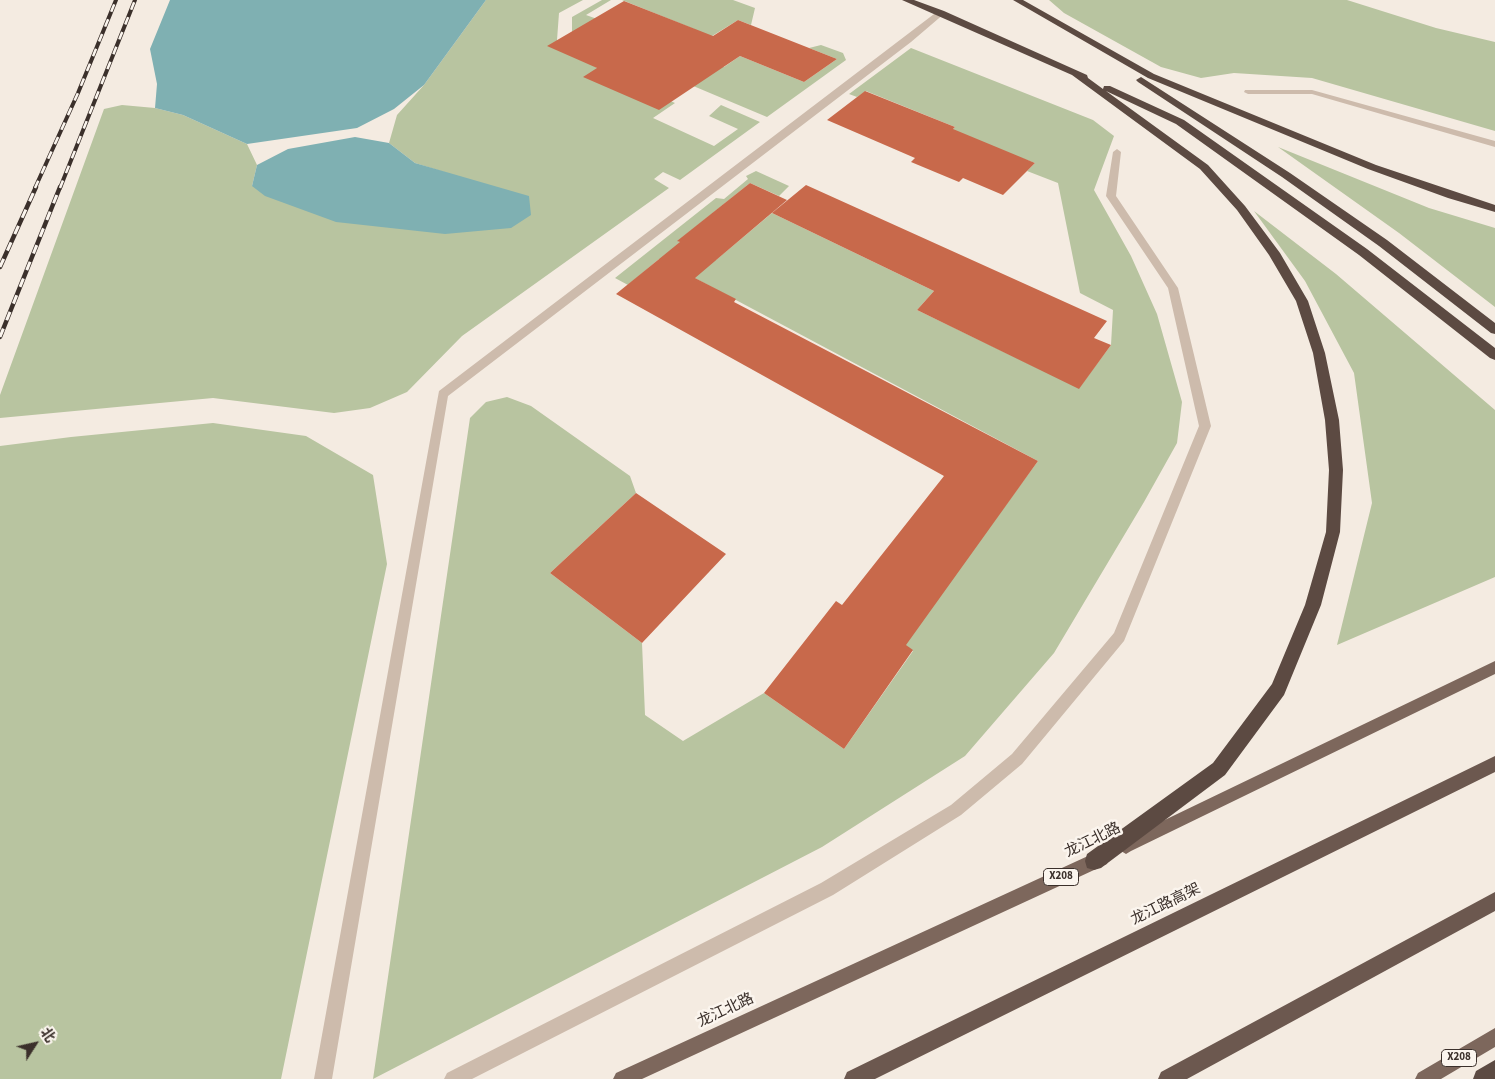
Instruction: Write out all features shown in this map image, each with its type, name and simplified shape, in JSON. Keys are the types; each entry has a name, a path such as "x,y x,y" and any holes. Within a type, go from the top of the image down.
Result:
{"highway":[{"path":"906,0 941,13 1180,122 1363,252 1495,355"},
{"path":"1017,0 1152,76 1372,167 1452,196 1495,209"},
{"path":"1087,41 1138,78 1286,175 1367,232 1495,330"},
{"path":"1076,74 1204,167 1241,208 1274,254 1302,301 1319,353 1332,420 1336,470 1333,532 1313,605 1278,689 1219,769 1094,861"},
{"name":"龙江路高架","path":"854,1079 1495,764"},
{"path":"1168,1079 1495,902"},
{"path":"1484,1079 1495,1071"}],"main road":[{"name":"龙江北路","path":"622,1079 1094,861 1495,667"},
{"name":"X208","path":"1424,1079 1495,1037"}],"lane":[{"path":"323,1079 444,394 941,13"},
{"path":"1248,92 1312,92 1495,144"},
{"path":"453,1079 827,889 956,810 1017,760 1119,637 1205,426 1173,288 1110,196 1117,152"}],"green space":[{"path":"486,0 583,0 559,13 557,40 597,68 675,103 653,118 714,146 738,129 709,116 721,105 760,122 680,180 663,172 654,179 669,188 462,336 407,392 370,408 334,413 213,398 0,418 0,395 104,109 122,105 155,108 183,115 247,144 257,165 252,186 463,178 415,163 389,143 397,115 424,85"},
{"path":"602,0 611,0 586,15 670,45 724,67 740,56 804,82 837,59 809,48 821,45 843,53 846,60 767,117 572,35 572,17"},
{"path":"622,0 733,0 755,8 751,25 738,20 704,41 694,29"},
{"path":"1049,0 1347,0 1436,28 1495,42 1495,131 1312,78 1234,73 1201,78 1161,67 1064,13"},
{"path":"911,48 1093,120 1114,136 1094,190 1131,256 1157,314 1182,402 1177,443 1054,653 965,756 822,847 373,1079 470,418 486,402 507,397 531,406 630,476 636,493 550,573 642,643 645,715 683,741 764,693 844,749 913,651 904,644 1038,461 659,259 628,285 615,278 716,198 724,199 748,179 746,176 756,171 789,186 779,196 750,183 678,241 716,260 772,213 934,291 917,310 1079,388 1111,345 1113,310 1080,293 1058,183 1027,171 1035,163 950,132 955,127 866,91 857,97 849,94"},
{"path":"1278,147 1429,208 1495,228 1495,307 1399,233"},
{"path":"1254,211 1336,274 1495,410 1495,577 1337,645 1372,503 1354,373 1305,281"},
{"path":"213,423 306,436 373,475 387,564 281,1079 0,1079 0,446"}],"water":[{"path":"170,0 486,0 424,85 394,109 357,128 247,144 183,115 155,108 157,84 150,49"},
{"path":"355,137 389,143 415,163 529,196 531,215 511,228 445,234 336,222 265,196 252,186 257,165 288,149"}],"building":[{"path":"624,1 713,36 738,20 837,59 804,82 740,56 659,110 583,77 597,68 547,46"},
{"path":"865,91 955,127 953,129 1035,163 1003,195 963,178 959,182 911,162 915,158 827,120"},
{"path":"750,183 787,200 695,278 736,299 734,302 1038,461 906,645 913,650 844,749 764,693 836,601 842,605 944,476 616,294 680,242 677,241"},
{"path":"806,185 1107,321 1094,338 1111,345 1079,389 917,310 934,291 772,213"},
{"path":"636,493 726,554 642,643 550,573"}],"railway":[{"path":"35,188 78,93 116,0"},
{"path":"60,188 135,0"},
{"path":"0,267 36,187"},
{"path":"0,337 60,187"}]}
